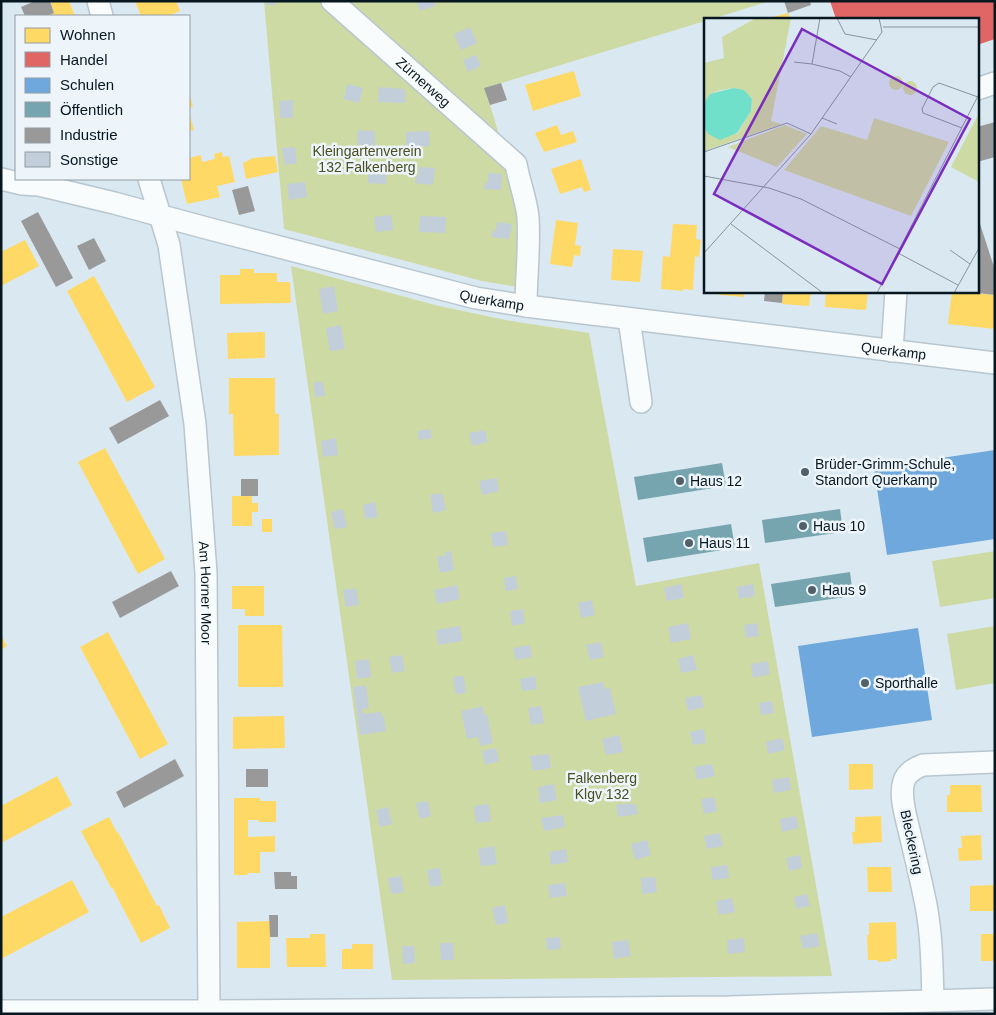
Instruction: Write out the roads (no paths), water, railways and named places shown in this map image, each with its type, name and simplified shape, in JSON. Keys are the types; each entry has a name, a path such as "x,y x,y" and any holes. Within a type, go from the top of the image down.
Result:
{"street":[{"path":"98,1 102,15"},
{"name":"Zürnerweg","path":"332,1 516,164"},
{"path":"978,89 995,83"},
{"path":"507,135 524,193 528,216 526,306"},
{"name":"Querkamp","path":"1,179 22,184 39,185 160,215 476,298 629,319 995,363"},
{"name":"Am Horner Moor","path":"149,180 169,245 195,424 206,573 209,1011"},
{"path":"892,351 896,292"},
{"path":"629,319 641,402"},
{"name":"Bleckering","path":"933,1000 931,942 926,905 904,808 902,790 904,781 915,768 923,765 995,762"},
{"path":"1,1011 185,1012 738,1007 995,999"}],"place":[{"name":"Brüder-Grimm-Schule, Standort Querkamp","path":"805,472"},
{"name":"Haus 12","path":"680,481"},
{"name":"Haus 10","path":"803,526"},
{"name":"Haus 11","path":"689,543"},
{"name":"Haus 9","path":"812,590"},
{"name":"Sporthalle","path":"865,683"}],"park label":[{"name":"Kleingartenverein 132 Falkenberg","path":"367,160"},
{"name":"Falkenberg Klgv 132","path":"602,786"}]}
